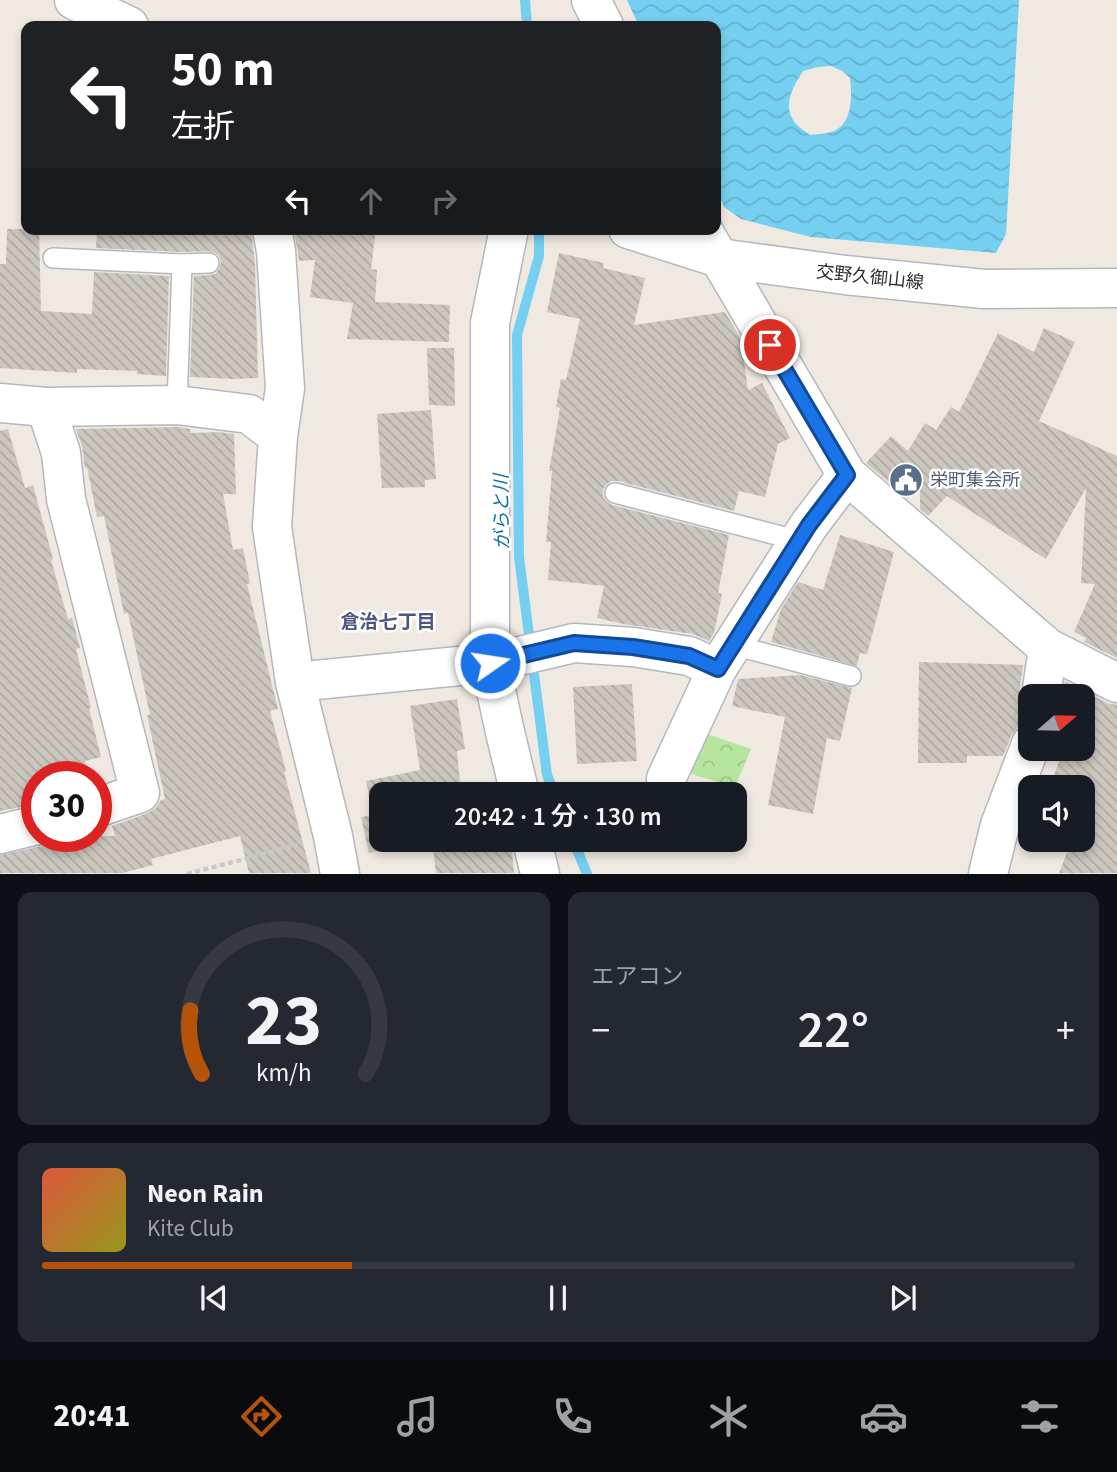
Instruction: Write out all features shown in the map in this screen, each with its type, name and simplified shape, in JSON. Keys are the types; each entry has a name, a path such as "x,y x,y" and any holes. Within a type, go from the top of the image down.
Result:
{"street":[{"path":"74,0 129,17"},
{"path":"592,0 602,21"},
{"path":"273,235 285,388 278,436 272,527 295,682 340,873"},
{"path":"508,235 490,323 490,663 517,782"},
{"name":"交野久御山線","path":"663,235 710,243 845,275 984,289 1117,288"},
{"path":"710,243 847,475 1048,648 1117,683"},
{"path":"0,403 46,407 177,405 249,414 278,436"},
{"path":"46,407 61,453 66,499 140,793 112,803"},
{"path":"666,779 725,657 809,525 847,475"},
{"path":"295,682 490,663 574,643 633,647 689,656 725,657"},
{"path":"1043,684 1048,648"},
{"path":"988,873 1000,825 1024,761"},
{"path":"0,834 21,829"},
{"path":"535,852 540,873"}],"lane":[{"path":"54,258 209,263"},
{"path":"177,405 182,264"},
{"path":"615,493 800,541"},
{"path":"725,657 851,676"}],"path":[{"path":"187,873 333,836"}],"green space":[{"path":"707,734 751,749 737,782 718,782 688,773"}],"water":[{"path":"627,0 1019,0 1006,234 996,253 811,237 741,219 724,207 721,200 721,21 637,21","holes":["831,66 850,78 850,108 840,127 832,132 810,135 796,124 789,104 803,71"]}],"building":[{"path":"7,229 21,229 21,235 39,235 41,311 92,314 94,272 169,276 166,376 137,374 137,371 77,369 77,373 0,368 0,264 6,264"},
{"path":"97,235 252,235 258,378 190,377 194,276 215,274 221,262 219,256 209,251 96,248"},
{"path":"295,235 375,235 371,269 377,270 375,302 450,305 449,342 347,339 353,303 310,297 315,260 299,261"},
{"path":"559,253 604,263 603,268 645,278 634,325 725,312 741,339 748,390 762,383 790,438 778,444 765,497 739,491 734,511 618,481 611,481 603,489 603,497 612,505 729,535 718,593 722,594 714,633 709,641 693,634 597,618 604,586 548,580 551,542 546,542 552,471 549,471 560,408 556,407 561,379 566,380 580,319 547,312"},
{"path":"1044,328 1075,342 1039,421 1117,456 1117,658 1084,642 1086,638 1074,632 1095,584 1081,583 1086,488 1046,559 947,496 928,516 920,509 920,479 913,478 908,498 866,463 891,436 908,451 925,423 936,430 951,407 959,412 998,333 1034,352"},
{"path":"427,348 454,348 455,406 429,405"},
{"path":"431,410 436,479 425,480 425,487 382,488 377,414"},
{"path":"179,427 190,429 190,433 234,434 236,494 223,494 233,550 243,548 250,583 247,584 278,709 270,711 311,873 249,873 240,836 151,859 153,865 123,873 0,873 0,855 21,850 112,852 112,836 115,836 112,826 148,813 165,799 128,613 124,614 104,516 97,517 76,429"},
{"path":"8,429 25,488 33,485 68,619 72,618 80,648 76,649 101,757 85,761 21,761 21,807 0,811 0,431"},
{"path":"840,535 894,552 867,654 860,653 857,666 771,642 781,609 798,582 823,590"},
{"path":"919,662 1023,665 1020,684 1018,684 1018,728 1011,736 1003,756 967,756 967,763 918,763"},
{"path":"800,675 852,688 840,741 827,738 813,814 768,805 785,717 732,706 738,679"},
{"path":"632,684 637,761 577,764 573,687"},
{"path":"1096,697 1117,705 1117,873 1059,873 1067,852 1095,852 1095,775 1054,775 1059,761 1096,761"},
{"path":"457,699 465,749 457,751 460,782 369,782 369,796 366,781 420,770 410,706"},
{"path":"369,816 369,852 374,852 369,853 361,817"},
{"path":"433,852 512,852 514,873 436,873"}],"waterway":[{"name":"がらと川","path":"525,0 527,21"},
{"name":"がらと川","path":"539,235 539,256 517,335 519,557 550,782"},
{"name":"がらと川","path":"578,852 587,874"}],"place":[{"name":"栄町集会所","path":"906,480"}],"district":[{"name":"倉治七丁目","path":"388,621"}],"route":[{"path":"490,663 574,643 633,647 689,656 718,669 809,525 847,475 770,345"}]}
